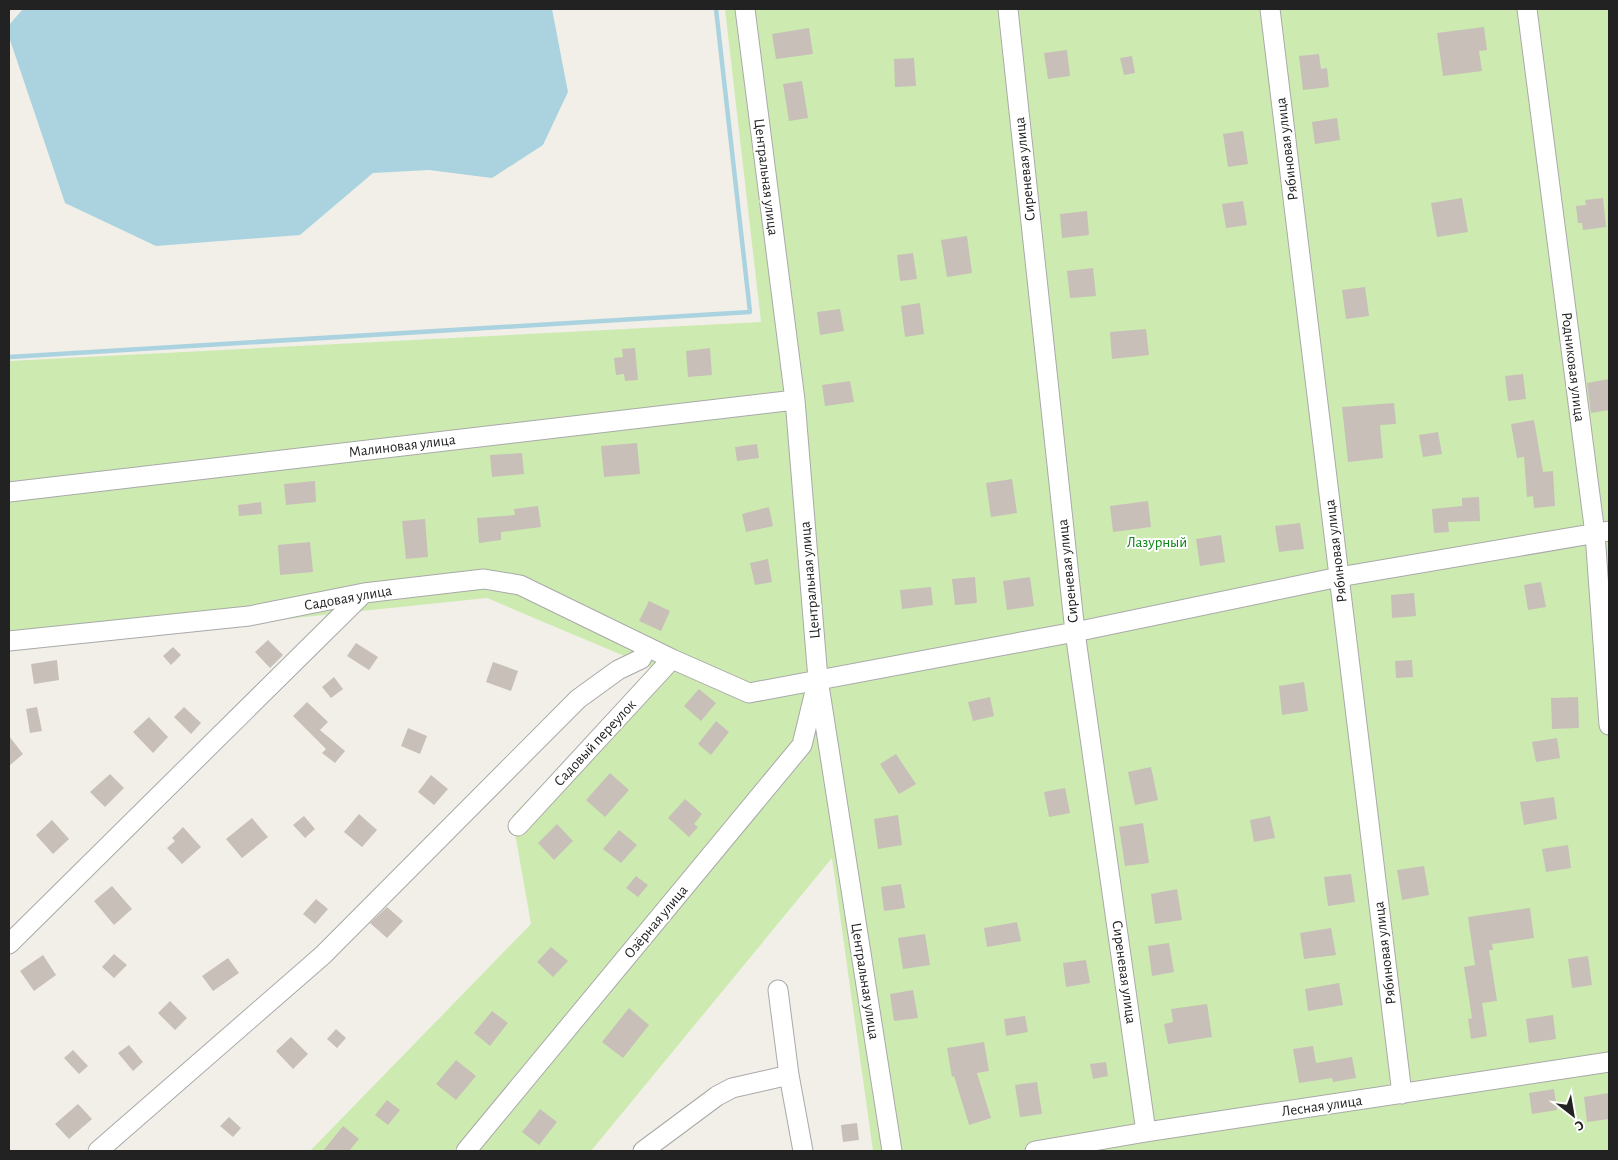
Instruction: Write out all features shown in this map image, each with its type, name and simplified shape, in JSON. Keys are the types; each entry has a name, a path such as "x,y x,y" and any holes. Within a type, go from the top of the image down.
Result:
{"street":[{"name":"Центральная улица","path":"745,9 795,400 818,679 892,1150"},
{"name":"Сиреневая улица","path":"1008,9 1075,632 1146,1132"},
{"name":"Рябиновая улица","path":"1270,9 1402,1094"},
{"name":"Родниковая улица","path":"1527,9 1602,532 1609,725"},
{"name":"Малиновая улица","path":"9,492 795,400"},
{"name":"Садовая улица","path":"9,641 249,616 364,593 484,579 520,585 672,659 749,693 1075,632 1339,577 1602,532"},
{"path":"9,944 364,593"},
{"path":"98,1151 323,955 578,699 618,670 642,659 647,647"},
{"name":"Садовый переулок","path":"518,826 672,659"},
{"name":"Озёрная улица","path":"466,1151 802,745 818,679"},
{"path":"778,990 789,1075 803,1151"},
{"name":"Лесная улица","path":"1035,1151 1146,1132 1609,1062"},
{"path":"643,1151 717,1096 732,1088 789,1075"}],"green space":[{"name":"Лазурный","path":"725,9 1609,9 1609,1151 873,1151 832,858 591,1151 310,1151 531,924 512,816 655,669 487,598 9,648 9,361 761,322"}],"water":[{"path":"23,9 552,9 568,92 543,145 492,178 429,170 373,173 300,235 156,246 65,203 9,37 9,25"}],"building":[{"path":"1484,27 1487,50 1479,51 1482,71 1443,76 1437,33"},
{"path":"809,28 813,54 776,59 772,34"},
{"path":"1067,50 1070,76 1048,79 1044,53"},
{"path":"1319,54 1321,69 1327,68 1329,87 1303,90 1299,56"},
{"path":"1132,56 1135,73 1124,75 1120,58"},
{"path":"914,58 916,86 895,87 894,59"},
{"path":"802,81 808,118 789,121 783,84"},
{"path":"1337,118 1340,140 1315,144 1312,122"},
{"path":"1243,131 1248,164 1228,167 1223,134"},
{"path":"1462,198 1468,232 1437,237 1431,203"},
{"path":"1603,198 1606,227 1583,230 1582,223 1578,223 1576,206 1586,205 1585,200"},
{"path":"1243,201 1247,225 1226,228 1222,204"},
{"path":"1087,211 1089,235 1062,238 1060,214"},
{"path":"967,236 972,273 947,277 941,240"},
{"path":"913,253 917,279 900,281 897,255"},
{"path":"1093,268 1096,296 1070,298 1067,271"},
{"path":"1365,287 1369,316 1346,319 1342,290"},
{"path":"920,303 924,334 905,337 901,306"},
{"path":"840,309 844,331 820,335 817,312"},
{"path":"1146,329 1149,355 1112,359 1110,332"},
{"path":"635,348 638,380 625,381 624,374 616,375 614,358 623,357 622,349"},
{"path":"710,348 712,375 688,377 686,351"},
{"path":"1523,374 1526,399 1508,401 1505,376"},
{"path":"1609,379 1609,410 1591,413 1587,383"},
{"path":"850,381 854,402 825,406 822,385"},
{"path":"1394,403 1396,424 1380,425 1383,458 1348,462 1342,407"},
{"path":"1534,420 1543,472 1553,471 1555,506 1534,508 1533,496 1527,497 1524,457 1517,458 1511,424"},
{"path":"1438,432 1442,454 1423,457 1419,435"},
{"path":"637,443 640,474 604,477 601,446"},
{"path":"757,444 759,458 737,461 735,447"},
{"path":"522,453 524,474 492,477 490,455"},
{"path":"1012,479 1017,513 991,517 986,483"},
{"path":"315,481 316,502 286,505 284,484"},
{"path":"1479,497 1480,521 1448,522 1449,532 1434,533 1432,509 1462,506 1462,498"},
{"path":"1148,501 1151,527 1113,532 1110,506"},
{"path":"261,502 262,514 239,516 238,505"},
{"path":"538,506 541,527 501,532 501,540 479,543 477,518 515,515 514,509"},
{"path":"769,507 773,526 746,532 742,514"},
{"path":"425,519 428,557 406,559 402,521"},
{"path":"1300,523 1304,549 1279,552 1275,526"},
{"path":"1221,535 1225,562 1200,566 1196,539"},
{"path":"310,542 313,572 280,575 278,545"},
{"path":"768,559 772,582 755,585 750,563"},
{"path":"975,577 977,603 955,605 952,579"},
{"path":"1030,577 1034,606 1007,610 1003,581"},
{"path":"1541,582 1546,607 1528,610 1524,585"},
{"path":"931,587 933,605 902,609 900,590"},
{"path":"1414,593 1416,616 1392,618 1391,595"},
{"path":"649,601 670,611 661,631 639,621"},
{"path":"268,640 283,655 270,668 255,652"},
{"path":"356,643 378,657 369,670 347,656"},
{"path":"173,647 181,655 171,665 163,656"},
{"path":"57,660 59,680 34,684 31,664"},
{"path":"1412,660 1413,677 1396,678 1395,661"},
{"path":"493,662 518,671 511,691 486,682"},
{"path":"334,677 343,689 331,698 322,687"},
{"path":"1304,682 1308,711 1282,715 1279,686"},
{"path":"699,689 716,703 701,721 684,706"},
{"path":"990,697 994,716 973,721 968,702"},
{"path":"1578,697 1579,728 1552,729 1551,698"},
{"path":"307,702 328,722 320,730 345,751 335,763 322,753 326,749 293,716"},
{"path":"37,707 42,731 30,733 26,709"},
{"path":"184,707 201,723 191,734 174,717"},
{"path":"149,717 168,737 153,753 133,732"},
{"path":"716,721 729,732 711,755 698,744"},
{"path":"408,728 427,736 420,754 401,746"},
{"path":"9,736 23,754 9,766"},
{"path":"1557,738 1560,758 1536,762 1532,742"},
{"path":"896,754 916,784 899,794 880,764"},
{"path":"1151,767 1158,800 1135,805 1128,772"},
{"path":"610,773 629,790 605,817 586,800"},
{"path":"110,774 124,788 105,807 90,792"},
{"path":"431,775 448,789 434,805 418,792"},
{"path":"1065,788 1070,813 1049,817 1044,792"},
{"path":"1554,797 1557,819 1524,825 1520,802"},
{"path":"685,799 702,814 694,824 698,827 689,837 668,818"},
{"path":"359,814 377,830 362,847 344,832"},
{"path":"898,815 902,845 878,849 874,819"},
{"path":"304,816 315,829 305,838 293,825"},
{"path":"1270,816 1275,838 1254,842 1250,820"},
{"path":"252,818 268,837 242,858 226,839"},
{"path":"52,820 69,839 53,854 36,835"},
{"path":"1143,823 1149,863 1125,866 1119,827"},
{"path":"557,824 573,841 554,860 538,843"},
{"path":"183,827 201,847 182,864 167,848 175,841 172,838"},
{"path":"619,830 637,845 621,863 603,849"},
{"path":"1568,845 1571,868 1546,872 1542,849"},
{"path":"1424,866 1429,895 1402,900 1397,870"},
{"path":"1351,874 1355,902 1328,906 1324,877"},
{"path":"636,876 648,885 638,897 626,888"},
{"path":"901,884 905,908 884,911 881,887"},
{"path":"112,886 132,909 114,925 94,901"},
{"path":"1177,889 1182,920 1155,924 1151,894"},
{"path":"316,899 328,909 315,924 303,914"},
{"path":"387,907 403,921 387,938 370,923"},
{"path":"1530,908 1534,938 1492,944 1493,950 1489,950 1497,1001 1482,1003 1487,1036 1471,1039 1468,1019 1472,1018 1464,967 1475,965 1468,917"},
{"path":"1017,922 1021,941 987,947 984,928"},
{"path":"1331,928 1336,955 1304,959 1300,933"},
{"path":"925,934 930,965 903,969 898,938"},
{"path":"1169,943 1174,972 1152,976 1148,946"},
{"path":"551,947 568,961 553,977 537,962"},
{"path":"114,954 127,965 114,978 102,967"},
{"path":"43,955 56,975 34,991 20,971"},
{"path":"1588,956 1592,985 1572,988 1568,959"},
{"path":"228,958 239,973 213,991 202,976"},
{"path":"1086,960 1090,983 1066,987 1063,963"},
{"path":"1339,983 1343,1005 1308,1011 1305,989"},
{"path":"913,990 918,1018 894,1021 890,994"},
{"path":"170,1001 187,1018 175,1030 158,1013"},
{"path":"1207,1004 1212,1037 1168,1044 1164,1024 1173,1022 1171,1009"},
{"path":"629,1008 649,1025 623,1058 602,1042"},
{"path":"492,1011 508,1023 490,1046 474,1033"},
{"path":"1553,1015 1556,1039 1529,1043 1526,1019"},
{"path":"1025,1016 1028,1032 1006,1036 1004,1019"},
{"path":"336,1029 346,1038 337,1048 327,1039"},
{"path":"291,1037 308,1054 293,1069 276,1051"},
{"path":"984,1042 989,1071 977,1073 991,1118 969,1125 954,1076 952,1077 947,1048"},
{"path":"129,1045 143,1062 133,1071 118,1053"},
{"path":"1313,1046 1316,1063 1352,1057 1356,1078 1333,1082 1332,1078 1299,1083 1293,1049"},
{"path":"73,1050 88,1066 79,1074 64,1058"},
{"path":"456,1060 476,1076 456,1100 436,1084"},
{"path":"1106,1062 1108,1076 1093,1079 1090,1064"},
{"path":"1037,1082 1042,1114 1020,1117 1015,1085"},
{"path":"1554,1089 1557,1110 1532,1114 1529,1093"},
{"path":"1609,1093 1609,1119 1587,1122 1584,1097"},
{"path":"387,1100 400,1110 388,1125 375,1115"},
{"path":"78,1104 92,1119 69,1139 55,1124"},
{"path":"540,1109 557,1122 539,1145 522,1132"},
{"path":"229,1117 241,1128 233,1137 220,1126"},
{"path":"857,1123 859,1140 843,1142 841,1125"},
{"path":"343,1126 359,1139 349,1151 323,1151"}],"waterway":[{"path":"9,357 750,312 716,9"}]}
